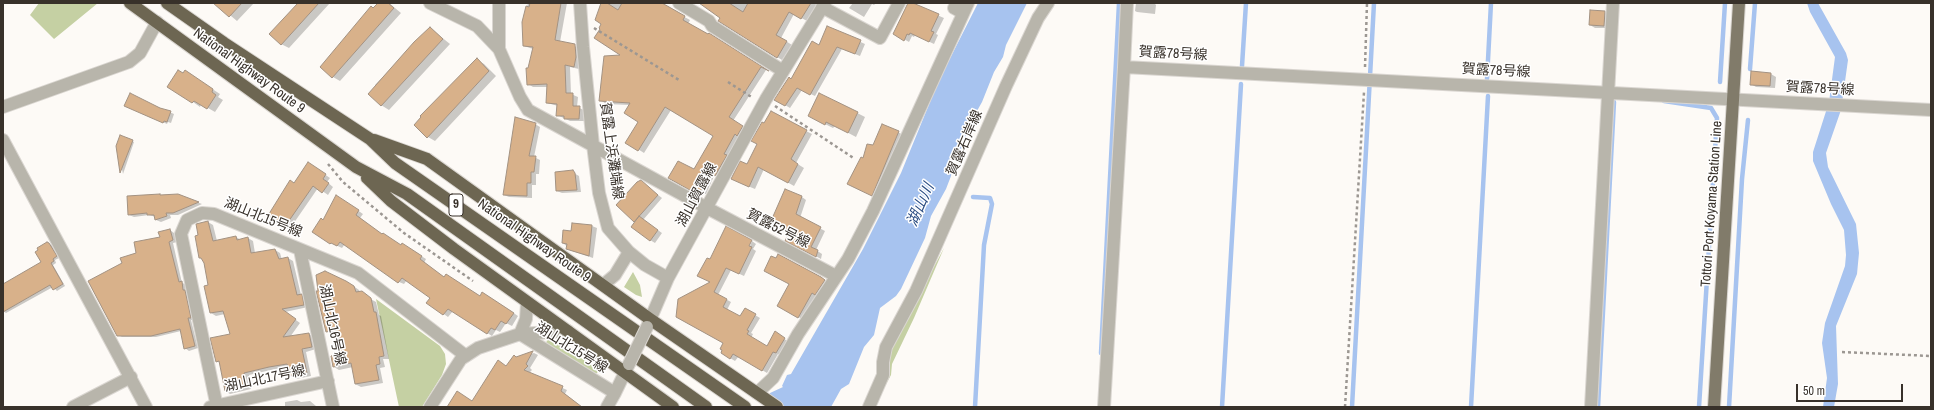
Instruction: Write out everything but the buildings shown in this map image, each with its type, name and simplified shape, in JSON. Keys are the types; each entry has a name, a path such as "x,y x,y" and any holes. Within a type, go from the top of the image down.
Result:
{"highway":[{"name":"National Highway Route 9","path":"130,3 356,167 407,194 706,407"},
{"name":"National Highway Route 9","path":"168,3 224,43 370,139 395,163 745,407"},
{"name":"9","path":"370,139 427,159 487,204 603,285 649,323 777,407"},
{"name":"9","path":"356,167 391,201 527,303 627,369 674,407"}],"main road":[{"name":"Tottori Port Koyama Station Line","path":"1714,407 1739,3"}],"street":[{"path":"430,3 477,26 499,49"},
{"path":"499,3 499,49"},
{"name":"賀露上浜灘端線","path":"580,3 593,145 600,193 608,228 629,252 645,265 668,278"},
{"path":"824,5 880,38 899,3"},
{"name":"賀露右岸線","path":"868,407 883,375 883,362 886,347 916,291 1006,86 1038,18 1048,3"},
{"name":"賀露78号線","path":"1127,3 1124,67 1734,98 1931,110"},
{"path":"1591,407 1613,3"},
{"path":"682,4 709,22 712,26 783,71"},
{"name":"湖山賀露線","path":"607,407 649,323 668,278 764,102 824,5"},
{"path":"760,395 773,378 798,334 848,259 873,211 963,6"},
{"path":"3,107 129,62 140,53 157,22"},
{"name":"賀露52号線","path":"499,49 520,97 528,110 707,208 836,276"},
{"path":"1104,407 1124,67"},
{"path":"3,140 146,407"},
{"name":"湖山北15号線","path":"214,406 182,244 181,234 184,224 191,216 208,213 358,273 466,356"},
{"name":"湖山北16号線","path":"300,250 333,407"},
{"path":"603,285 615,275 629,252"},
{"path":"527,303 526,319 520,334 568,331"},
{"name":"湖山北15号線","path":"430,407 461,359 478,348 520,334 615,393"},
{"path":"73,407 131,377"},
{"name":"湖山北17号線","path":"214,406 328,381"}],"path":[{"path":"1345,407 1365,79 1367,3"},
{"path":"581,20 679,80"},
{"path":"728,82 764,102 855,159"},
{"path":"323,160 343,182 404,233 476,283"},
{"path":"1842,352 1931,356"}],"green space":[{"path":"39,3 98,3 54,39 30,15"},
{"path":"944,248 914,318 892,364 891,375 883,390 889,373 888,360 891,347"},
{"path":"633,272 640,285 642,297 624,287"},
{"path":"376,299 440,346 445,354 446,364 442,375 422,407 399,407"},
{"path":"552,339 599,370 597,373 592,373 546,344 547,340"}],"water":[{"name":"湖山川","path":"978,3 1027,3 1006,45 1003,57 994,72 982,102 968,127 964,144 953,162 951,176 946,189 931,216 925,238 901,289 896,296 880,308 874,335 864,347 849,384 841,389 831,407 768,407 770,393 783,387 782,386 787,375 791,374 863,249 901,173 939,80"},
{"path":"1807,3 1818,3 1846,53 1848,60 1841,110 1826,153 1828,167 1856,224 1859,253 1857,274 1836,326 1838,384 1834,407 1823,407 1827,378 1822,343 1825,323 1845,266 1846,255 1844,230 1831,204 1813,161 1813,152 1829,102 1835,57 1810,12"}],"waterway":[{"path":"1101,353 1119,3"},
{"path":"1242,66 1246,3"},
{"path":"1352,407 1374,3"},
{"path":"1487,79 1491,3"},
{"path":"1720,82 1725,3"},
{"path":"1750,69 1755,3"},
{"path":"1222,407 1241,84"},
{"path":"1471,407 1488,96"},
{"path":"1664,101 1711,108 1717,118 1699,407"},
{"path":"1598,407 1614,102"},
{"path":"1729,407 1742,179 1748,120"},
{"path":"973,197 990,198 992,204 984,245 975,407"}]}
